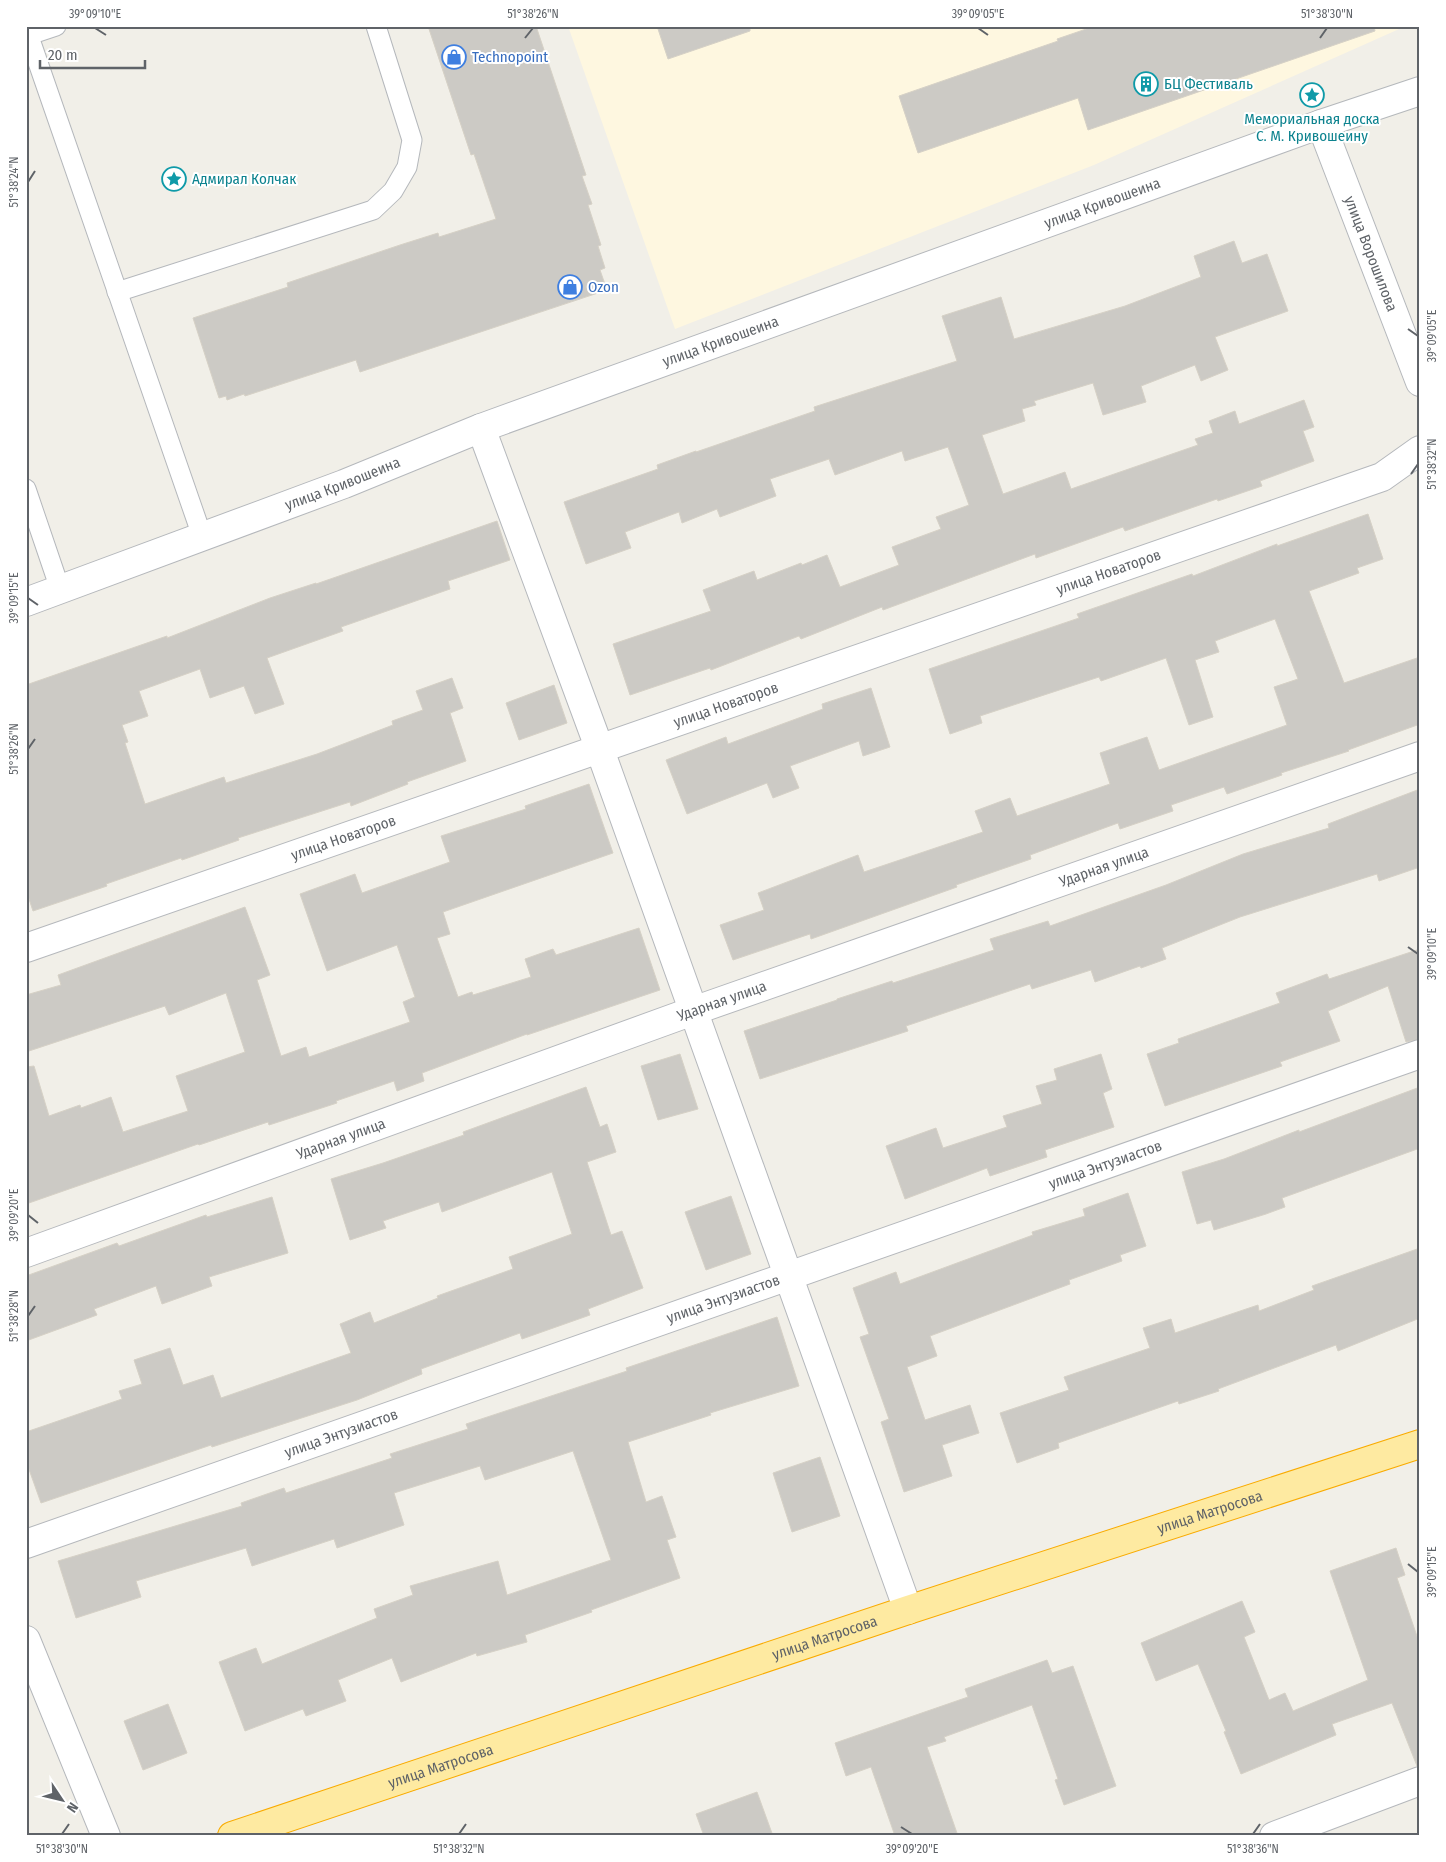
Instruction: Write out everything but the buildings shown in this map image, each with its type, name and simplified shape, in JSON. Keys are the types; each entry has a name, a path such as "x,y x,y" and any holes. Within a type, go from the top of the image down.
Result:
{"highway":[{"name":"улица Матросова","path":"232,1836 908,1610 1420,1444"}],"street":[{"name":"улица Кривошеина","path":"26,602 344,484 482,428 1321,124 1420,91"},
{"name":"улица Ворошилова","path":"1321,124 1420,382"},
{"path":"482,428 600,750 908,1610"},
{"name":"улица Новаторов","path":"26,948 1382,477 1420,450"},
{"name":"Ударная улица","path":"26,1253 693,1011 1420,756"},
{"name":"улица Энтузиастов","path":"26,1544 1420,1054"},
{"path":"26,1640 106,1836"},
{"path":"1274,1836 1420,1781"}],"lane":[{"path":"56,26 27,32 202,536"},
{"path":"117,292 373,210 393,191 407,167 412,140 376,26"},
{"path":"26,489 60,589"}],"shaded area":[{"path":"568,26 1406,26 1094,165 675,329"}],"place":[{"name":"Technopoint","path":"454,57"},
{"name":"БЦ Фестиваль","path":"1146,84"},
{"name":"Мемориальная доска С. М. Кривошеину","path":"1312,95"},
{"name":"Адмирал Колчак","path":"174,179"},
{"name":"Ozon","path":"570,287"}]}
